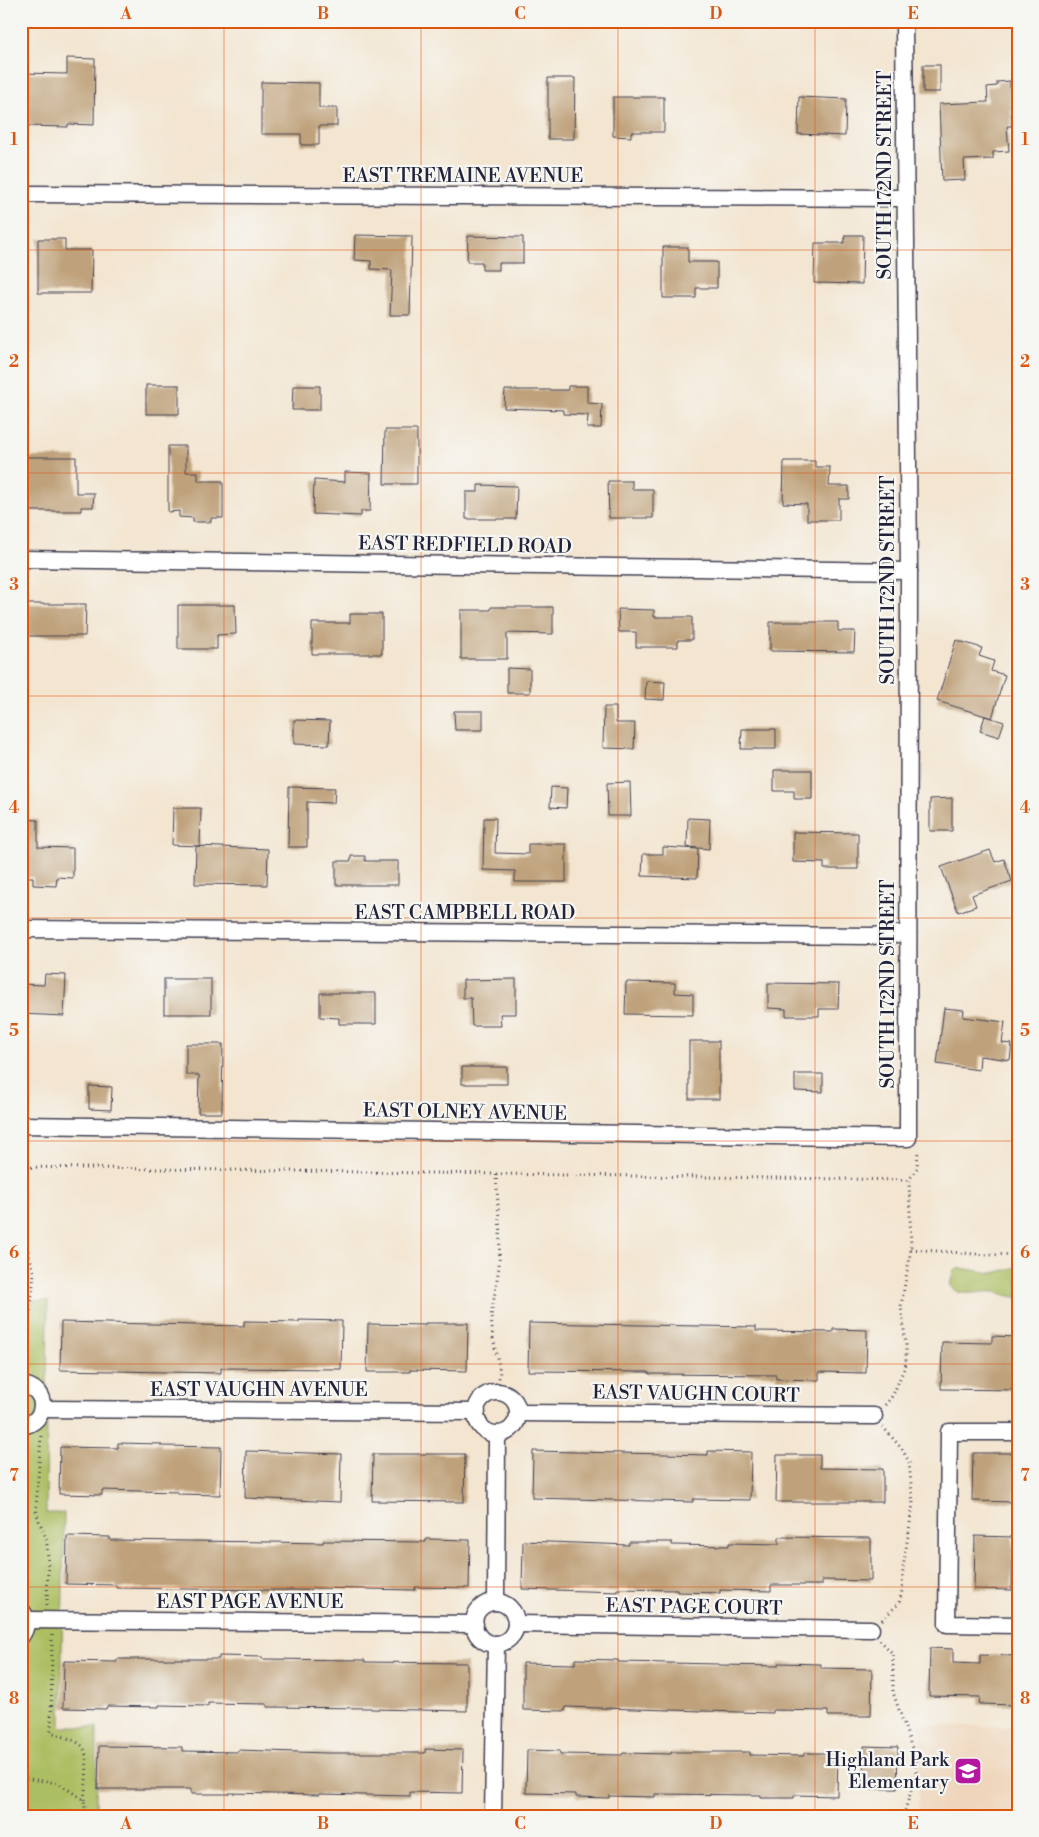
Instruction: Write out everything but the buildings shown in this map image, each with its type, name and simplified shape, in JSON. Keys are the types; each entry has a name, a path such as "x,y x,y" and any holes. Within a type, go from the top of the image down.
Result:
{"street":[{"name":"SOUTH 172ND STREET","path":"904,21 909,571 908,1138"},
{"name":"EAST TREMAINE AVENUE","path":"21,194 905,198"},
{"name":"EAST REDFIELD ROAD","path":"21,559 909,571"},
{"name":"EAST CAMPBELL ROAD","path":"21,929 872,936 908,934"},
{"name":"EAST OLNEY AVENUE","path":"21,1125 908,1138"},
{"path":"21,1385 29,1386 37,1392 41,1399 42,1409 36,1420 21,1426"},
{"path":"496,1392 511,1398 516,1404 518,1413 512,1428 497,1434 483,1428 478,1420 477,1412 483,1398 496,1392"},
{"name":"EAST VAUGHN AVENUE","path":"42,1409 477,1412"},
{"name":"EAST VAUGHN COURT","path":"518,1413 874,1416"},
{"path":"1018,1432 949,1432 947,1624 1018,1625"},
{"path":"496,1602 497,1434"},
{"path":"496,1602 503,1604 511,1610 516,1624 510,1638 496,1644 481,1638 474,1624 476,1615 481,1608 496,1602"},
{"path":"21,1636 25,1629 24,1615"},
{"name":"EAST PAGE AVENUE","path":"24,1615 474,1624"},
{"name":"EAST PAGE COURT","path":"516,1624 871,1629"},
{"path":"493,1816 496,1644"}],"path":[{"path":"21,1167 909,1180 910,1249 901,1306 906,1345 906,1364 893,1395 874,1416 902,1449 910,1462 913,1504 899,1603 871,1629 892,1654 893,1692 916,1760 914,1785 905,1810 898,1816"},
{"path":"496,1174 500,1233 492,1317 493,1338 500,1370 496,1392"},
{"path":"21,1226 34,1272 31,1306 21,1356"},
{"path":"910,1249 988,1255 1018,1254"},
{"path":"21,1778 58,1783 84,1800 86,1816"}],"shaded area":[{"name":"Highland Park Elementary","path":"920,1725 1018,1727 1018,1816 918,1816"}],"green space":[{"path":"1018,1267 1018,1298 995,1292 959,1292 950,1286 953,1271 960,1268 993,1273"},
{"path":"21,1300 48,1301 46,1513 64,1513 61,1727 97,1727 96,1816 21,1816"}],"place":[{"name":"Highland Park Elementary","path":"968,1771"}]}
